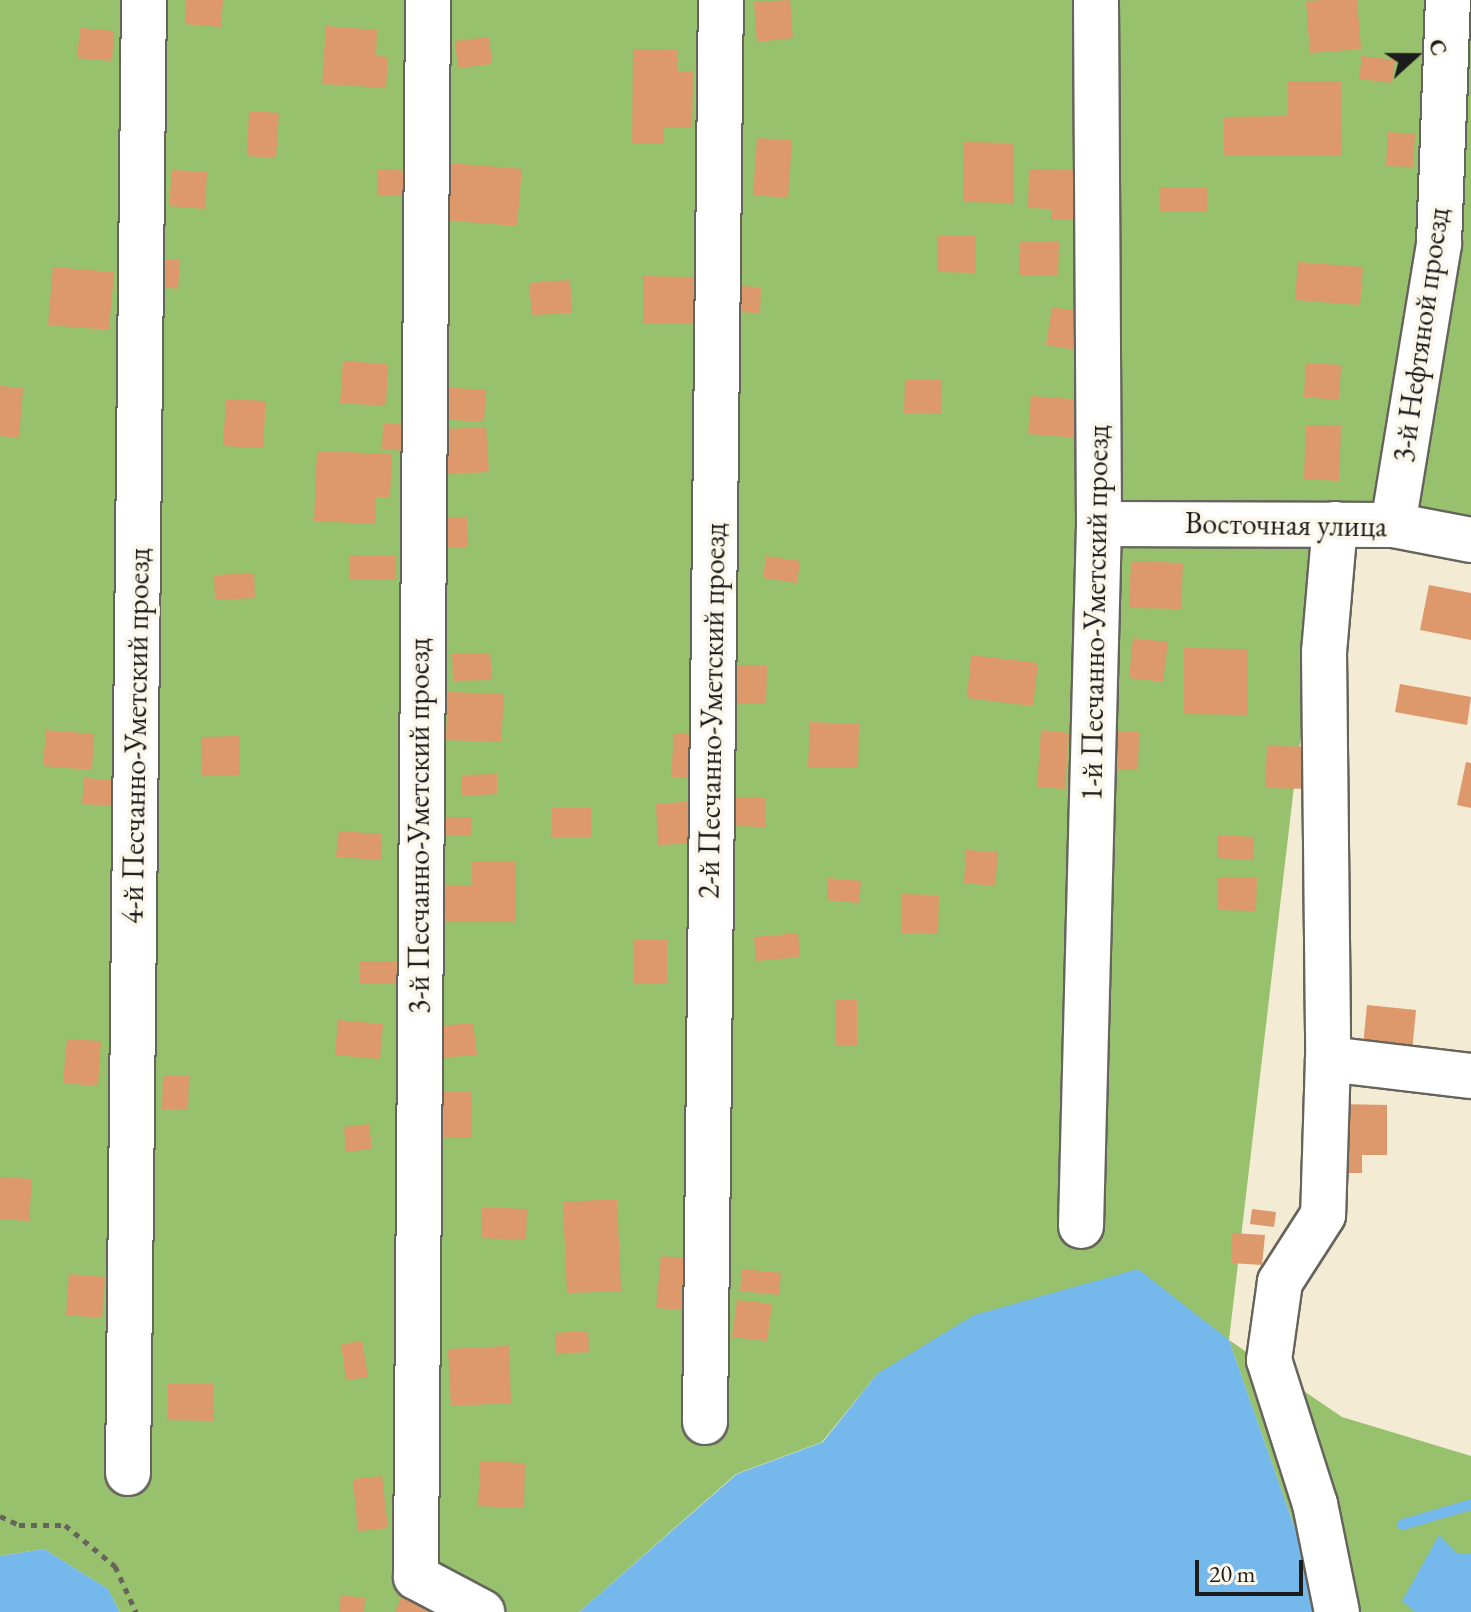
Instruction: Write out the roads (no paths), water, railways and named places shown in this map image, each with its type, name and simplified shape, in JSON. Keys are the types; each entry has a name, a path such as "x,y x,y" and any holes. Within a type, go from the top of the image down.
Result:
{"street":[{"name":"4-й Песчанно-Уметский проезд","path":"128,1473 144,0"},
{"name":"3-й Песчанно-Уметский проезд","path":"428,0 416,1577 482,1612"},
{"name":"2-й Песчанно-Уметский проезд","path":"705,1422 721,0"},
{"name":"1-й Песчанно-Уметский проезд","path":"1081,1226 1099,524 1096,0"},
{"name":"3-й Нефтяной проезд","path":"1393,525 1439,244 1448,0"},
{"name":"Восточная улица","path":"1099,524 1393,525 1471,540"},
{"path":"1335,524 1324,652 1328,1059 1323,1215 1280,1282 1269,1360 1315,1504 1337,1612"},
{"path":"1328,1059 1471,1076"}],"water":[{"path":"1138,1269 1229,1340 1301,1546 1313,1612 579,1612 737,1474 823,1442 877,1374 974,1315"},
{"path":"1439,1535 1457,1553 1471,1553 1471,1612 1415,1612 1402,1601"},
{"path":"44,1549 108,1589 120,1612 0,1612 0,1556"}],"waterway":[{"path":"1402,1524 1471,1504"}]}
